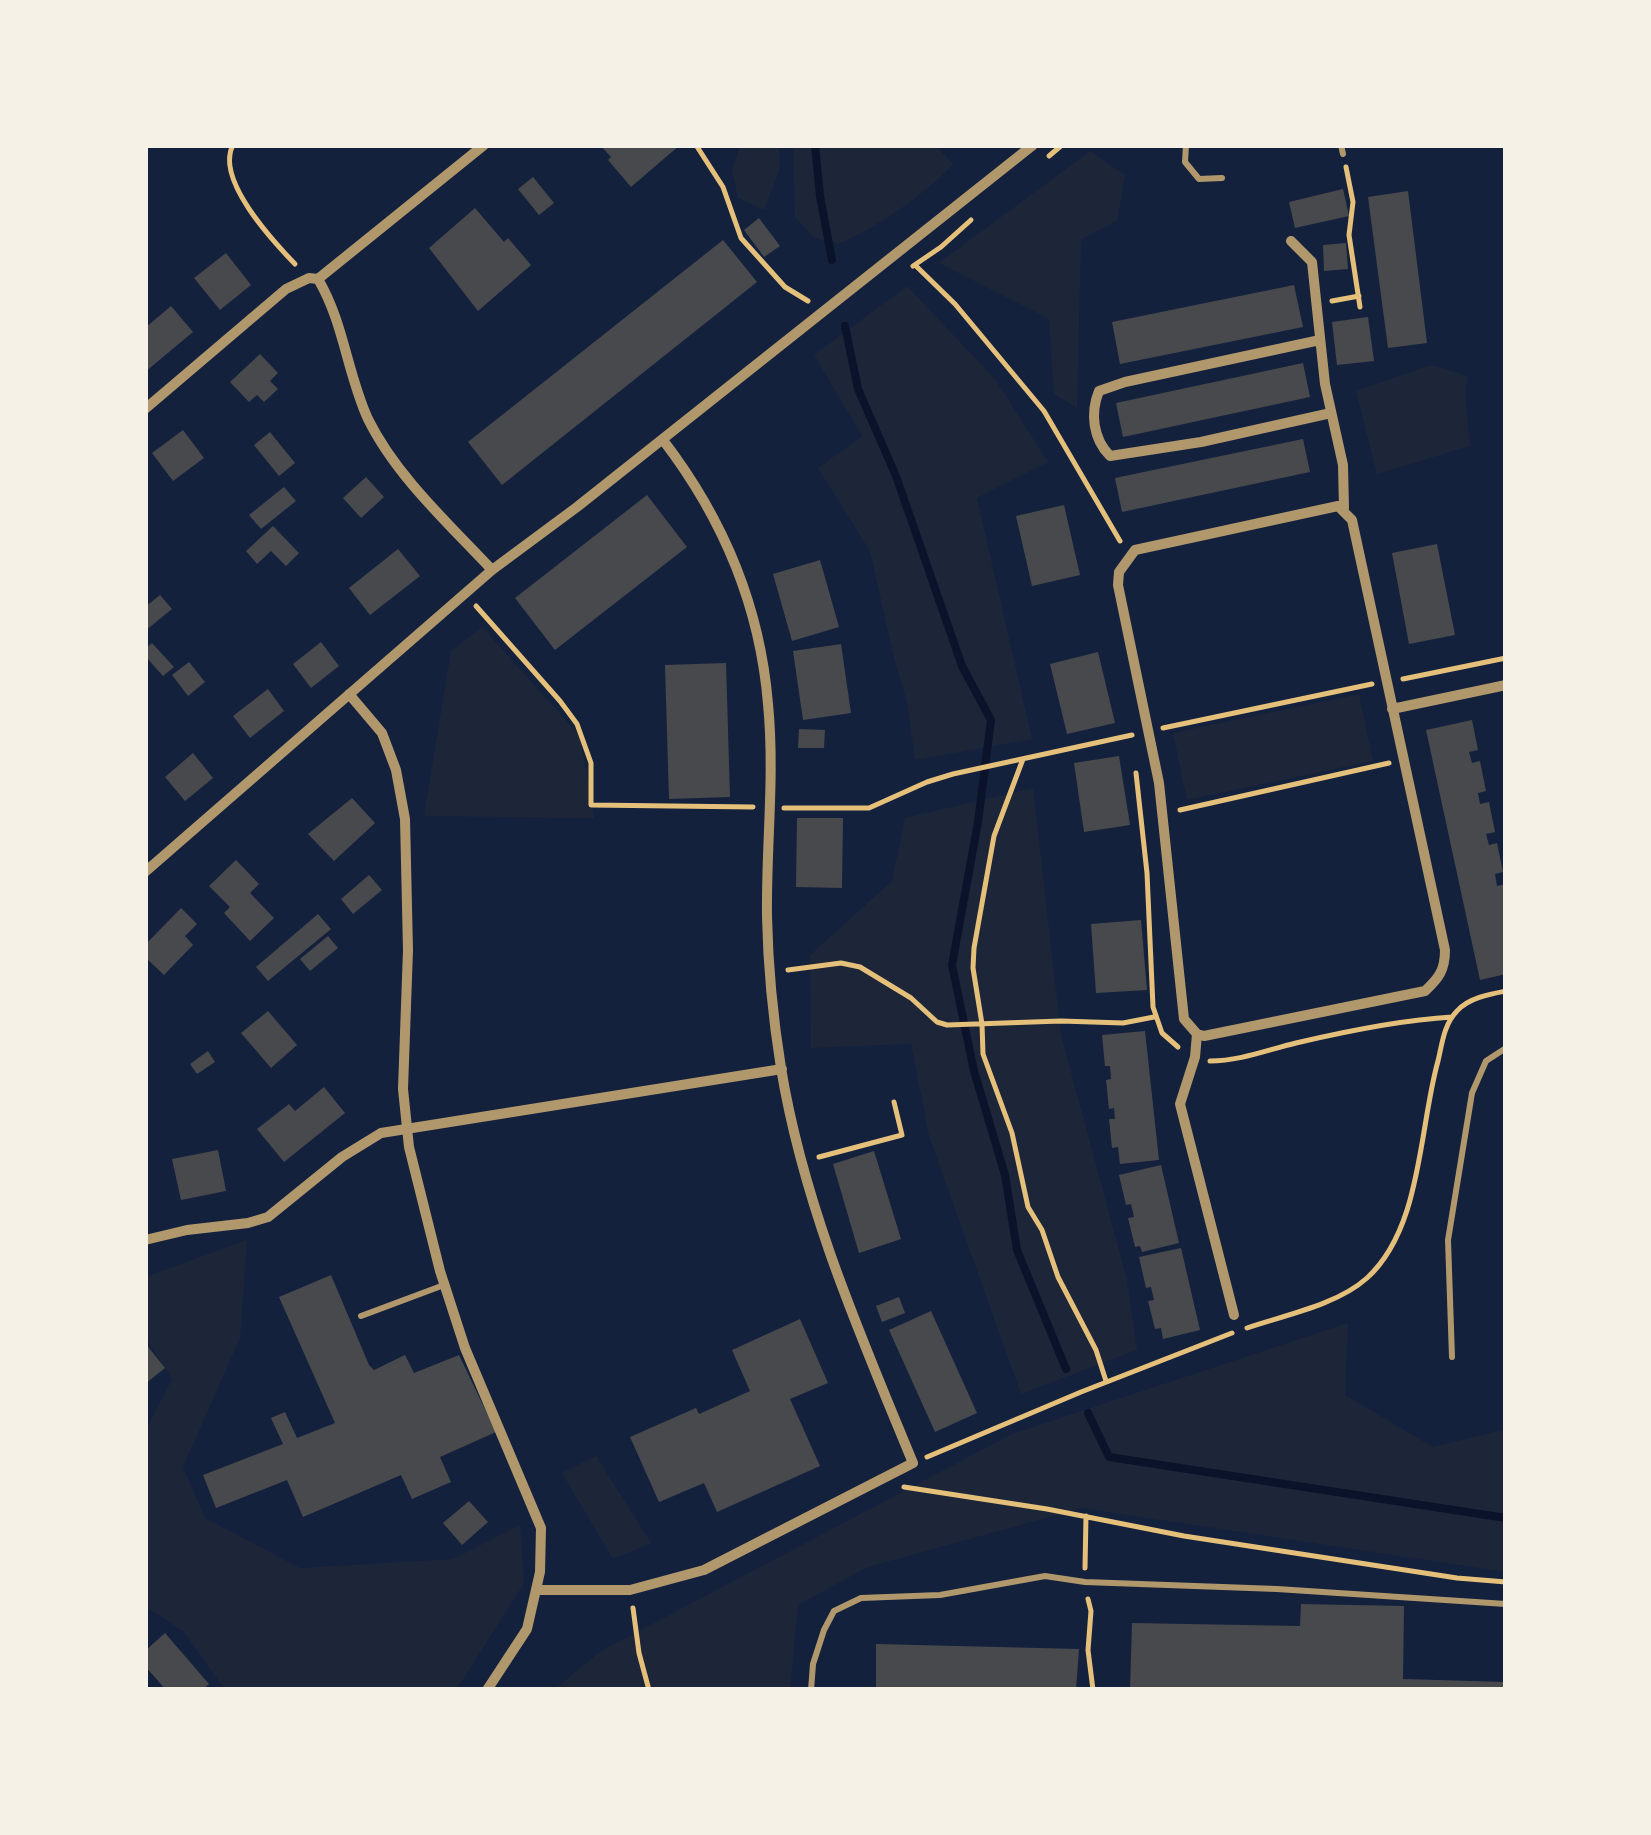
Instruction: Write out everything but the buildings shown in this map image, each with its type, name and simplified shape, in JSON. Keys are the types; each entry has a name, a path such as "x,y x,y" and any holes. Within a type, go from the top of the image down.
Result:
{"street":[{"path":"145,409 286,289 314,279 484,145"},
{"path":"145,872 492,570 663,440 1034,145"},
{"path":"1291,241 1312,262 1320,340 1342,465 1344,508 1352,520 1388,682 1444,950 1444,966 1438,980 1425,991 1212,1036 1197,1034 1184,1019 1162,814 1118,586 1119,572 1135,550 1331,507 1344,508"},
{"path":"314,279 333,305 358,394 387,451 492,570"},
{"path":"1320,340 1125,382 1098,391 1092,408 1101,447 1110,456 1184,445 1331,413"},
{"path":"536,1590 630,1590 704,1570 913,1463 820,1230 782,1069 767,916 772,756 768,700 748,601 734,557 707,505 663,440"},
{"path":"1392,709 1506,685"},
{"path":"349,694 382,733 396,770 406,819 406,1129 465,1348 541,1528 536,1590 526,1629 487,1690"},
{"path":"1197,1034 1195,1057 1180,1104 1234,1315"},
{"path":"145,1240 188,1230 248,1224 268,1217 381,1133 782,1069"}],"lane":[{"path":"1186,145 1185,162 1199,179 1222,178"},
{"path":"1452,1357 1448,1240 1472,1094 1486,1061 1506,1048"},
{"path":"361,1316 445,1285"},
{"path":"812,1690 812,1664 834,1611 862,1598 940,1595 1045,1576 1085,1582 1277,1589 1506,1604"}],"path":[{"path":"234,145 229,169 233,184 280,248 314,279"},
{"path":"696,145 723,187 741,238 785,287 824,312"},
{"path":"1342,150 1353,202 1349,235 1360,307"},
{"path":"915,265 955,304 1044,411 1122,544 1116,554"},
{"path":"1316,304 1359,296"},
{"path":"476,606 577,724 591,762 591,804 869,808 953,774 1506,658"},
{"path":"1131,735 1133,752"},
{"path":"1023,759 994,836 978,924 973,968 983,1054 1012,1132 1028,1207 1096,1350 1106,1382"},
{"path":"1162,814 1403,760"},
{"path":"1136,770 1147,873 1154,1017 1162,1034 1195,1057 1238,1060 1296,1043 1416,1019 1452,1017"},
{"path":"771,971 841,963 860,967 911,998 937,1022 947,1025 1123,1023 1154,1017"},
{"path":"913,1463 1106,1382 1353,1290 1370,1275 1398,1237 1447,1024 1458,1008 1506,990"},
{"path":"802,1162 902,1135 894,1102"},
{"path":"885,1476 897,1486 1184,1536 1456,1578 1506,1582"},
{"path":"1086,1516 1085,1582 1091,1611 1088,1650 1094,1690"},
{"path":"630,1590 639,1653 650,1690"}],"shaded area":[{"path":"741,145 779,146 780,169 764,210 738,198 732,169"},
{"path":"793,145 935,145 953,164 899,210 838,244 813,237 795,217"},
{"path":"1090,151 1125,175 1117,221 1081,239 1077,408 1054,394 1049,319 939,263"},
{"path":"907,286 995,379 1048,462 977,498 1032,739 915,760 907,702 870,551 818,468 862,436 814,355"},
{"path":"1431,365 1468,376 1465,391 1470,446 1377,474 1356,391"},
{"path":"482,627 580,736 594,818 424,816 451,651"},
{"path":"1359,694 1373,761 1187,800 1173,733"},
{"path":"1033,788 1061,1035 1127,1280 1137,1350 1021,1394 929,1136 911,1044 811,1048 810,955 892,881 905,818"},
{"path":"247,1240 240,1338 183,1467 205,1518 300,1568 453,1559 520,1525 524,1583 461,1683 452,1690 225,1690 184,1632 145,1606 145,1432 172,1379 145,1337 145,1277"},
{"path":"1348,1323 1345,1395 1433,1447 1506,1429 1506,1572 1082,1508 868,1567 798,1605 790,1690 553,1690 601,1651 1012,1434"},
{"path":"596,1456 651,1543 613,1559 562,1473"}],"waterway":[{"path":"815,145 832,260"},
{"path":"845,326 858,389 896,476 962,666 991,720 978,822 952,965 974,1071 1005,1175 1017,1250 1066,1369"},
{"path":"1088,1413 1109,1457 1506,1518"}]}
